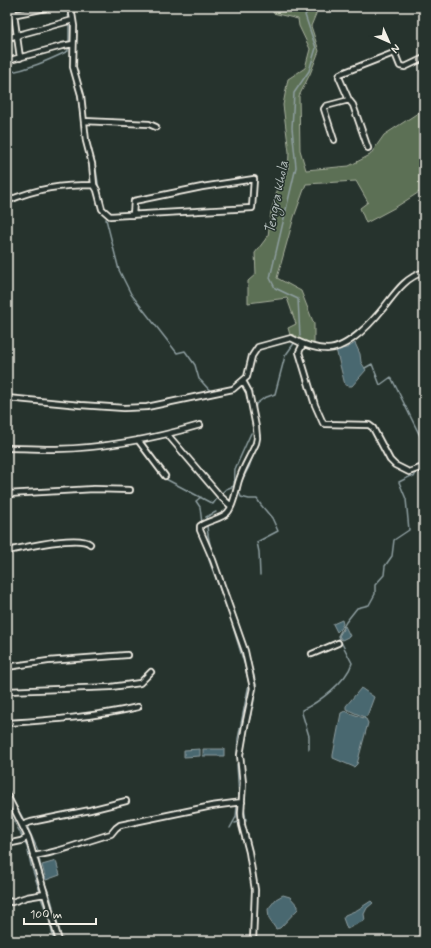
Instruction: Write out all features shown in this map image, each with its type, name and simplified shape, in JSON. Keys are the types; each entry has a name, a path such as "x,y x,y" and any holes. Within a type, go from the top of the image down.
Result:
{"street":[{"path":"13,7 20,58"},
{"path":"7,16 51,7"},
{"path":"72,7 73,67 81,95 86,141 92,164 94,185 97,190 102,209 110,216 133,215 252,208 254,179 202,187 134,201 133,215"},
{"path":"7,38 73,20"},
{"path":"7,62 73,44"},
{"path":"368,148 353,106 339,77 340,74 393,53 402,67 424,58"},
{"path":"334,140 324,107 349,100"},
{"path":"84,122 141,124 156,127"},
{"path":"7,201 23,194 56,186 94,185"},
{"path":"7,398 124,408 147,406 233,389 246,378 252,356 258,347 291,338 303,344 327,349 344,344 373,319 402,284 424,272"},
{"path":"303,344 298,352 314,406 323,423 369,425 373,428 390,460 395,465 409,472 420,468 424,471"},
{"path":"243,381 249,392 257,438 256,443 239,479 229,512 205,522 200,526 200,530 213,560 243,644 252,677 252,696 240,755 244,783 241,813 242,825 253,873 255,890 253,941"},
{"path":"7,448 56,449 84,447 138,440 168,434 200,425"},
{"path":"168,434 220,496 231,506"},
{"path":"138,440 165,476"},
{"path":"7,494 94,489 130,490"},
{"path":"7,551 67,540 87,541 90,544"},
{"path":"312,654 338,643"},
{"path":"7,667 48,661 127,654"},
{"path":"7,691 111,687 140,682 151,672"},
{"path":"7,723 83,717 138,707"},
{"path":"7,795 28,836 59,941"},
{"path":"22,825 126,801"},
{"path":"33,856 50,854 111,834 120,825 212,806 242,802"},
{"path":"7,844 21,841 28,836"},
{"path":"7,901 12,902 27,897 44,894"}],"green space":[{"path":"316,7 316,14 311,26 319,51 299,96 300,150 306,170 349,166 370,155 384,135 424,109 424,189 396,207 366,223 360,208 368,202 356,181 306,184 294,217 277,278 301,291 314,324 314,347 291,338 288,328 296,324 287,298 248,303 248,281 256,274 255,253 268,236 271,212 282,174 288,173 289,152 283,105 288,79 305,68 310,49 299,26 298,19 273,13 274,8"}],"water":[{"path":"355,343 360,354 361,362 366,370 352,386 349,386 345,385 336,349 347,348"},
{"path":"342,620 343,624 337,632 333,624"},
{"path":"345,626 350,636 342,640 339,636"},
{"path":"361,688 374,697 367,716 364,717 346,709 346,706"},
{"path":"345,711 366,719 368,723 357,764 354,767 333,758 341,713"},
{"path":"200,749 200,756 184,757 184,750"},
{"path":"203,749 224,749 224,756 203,756"},
{"path":"56,861 60,875 46,880 42,865"},
{"path":"283,895 290,897 298,906 298,909 280,928 276,929 269,919 268,909 276,899"},
{"path":"371,901 373,903 367,908 364,914 365,920 347,929 343,918 345,915 357,910"}],"waterway":[{"path":"73,7 75,22"},
{"name":"Tengra khola","path":"300,336 298,299 275,288 270,278 296,167 292,128 294,93 309,71 316,48 305,15 312,7"},
{"path":"67,8 69,19"},
{"path":"69,25 69,42"},
{"path":"7,73 30,67 45,61 68,51 68,48"},
{"path":"78,75 82,89"},
{"path":"85,111 88,140 95,163 99,189"},
{"path":"7,203 15,201"},
{"path":"106,219 119,270 131,294 177,353 185,351 195,365 199,379 211,391"},
{"name":"Tengra khola","path":"255,411 256,404 264,398 275,394 285,356 295,342"},
{"path":"365,368 372,364 380,385 391,377 424,444"},
{"path":"7,429 10,417 8,402"},
{"path":"258,442 260,437 259,432"},
{"path":"221,494 226,489 234,486 235,469 251,433"},
{"path":"239,486 249,467 256,447"},
{"path":"424,458 422,459 424,464"},
{"path":"309,749 309,736 302,710 324,697 338,684 349,670 352,663 338,636 346,622 357,608 369,605 375,594 375,585 384,575 385,566 392,556 394,540 409,530 406,499 399,482 411,476 414,477 417,471"},
{"path":"422,472 424,479"},
{"path":"162,477 213,504 218,497"},
{"path":"238,489 241,497 257,499 272,518 278,531 257,542 260,575"},
{"path":"201,497 196,501 200,507 203,532"},
{"path":"212,553 206,517 216,512"},
{"path":"206,549 231,619"},
{"path":"233,627 249,684 238,739 237,756"},
{"path":"240,630 243,638"},
{"path":"252,668 256,685"},
{"path":"253,707 255,689"},
{"path":"246,732 251,714"},
{"path":"237,764 239,798"},
{"path":"235,823 246,820 244,808 245,784"},
{"path":"7,790 25,822"},
{"path":"230,828 236,817 237,806"},
{"path":"7,808 23,838"},
{"path":"27,826 39,853"},
{"path":"24,842 27,846 31,865 40,892"},
{"path":"39,859 44,882 53,907"},
{"path":"41,898 49,918 54,941"},
{"path":"56,918 62,941"}]}
